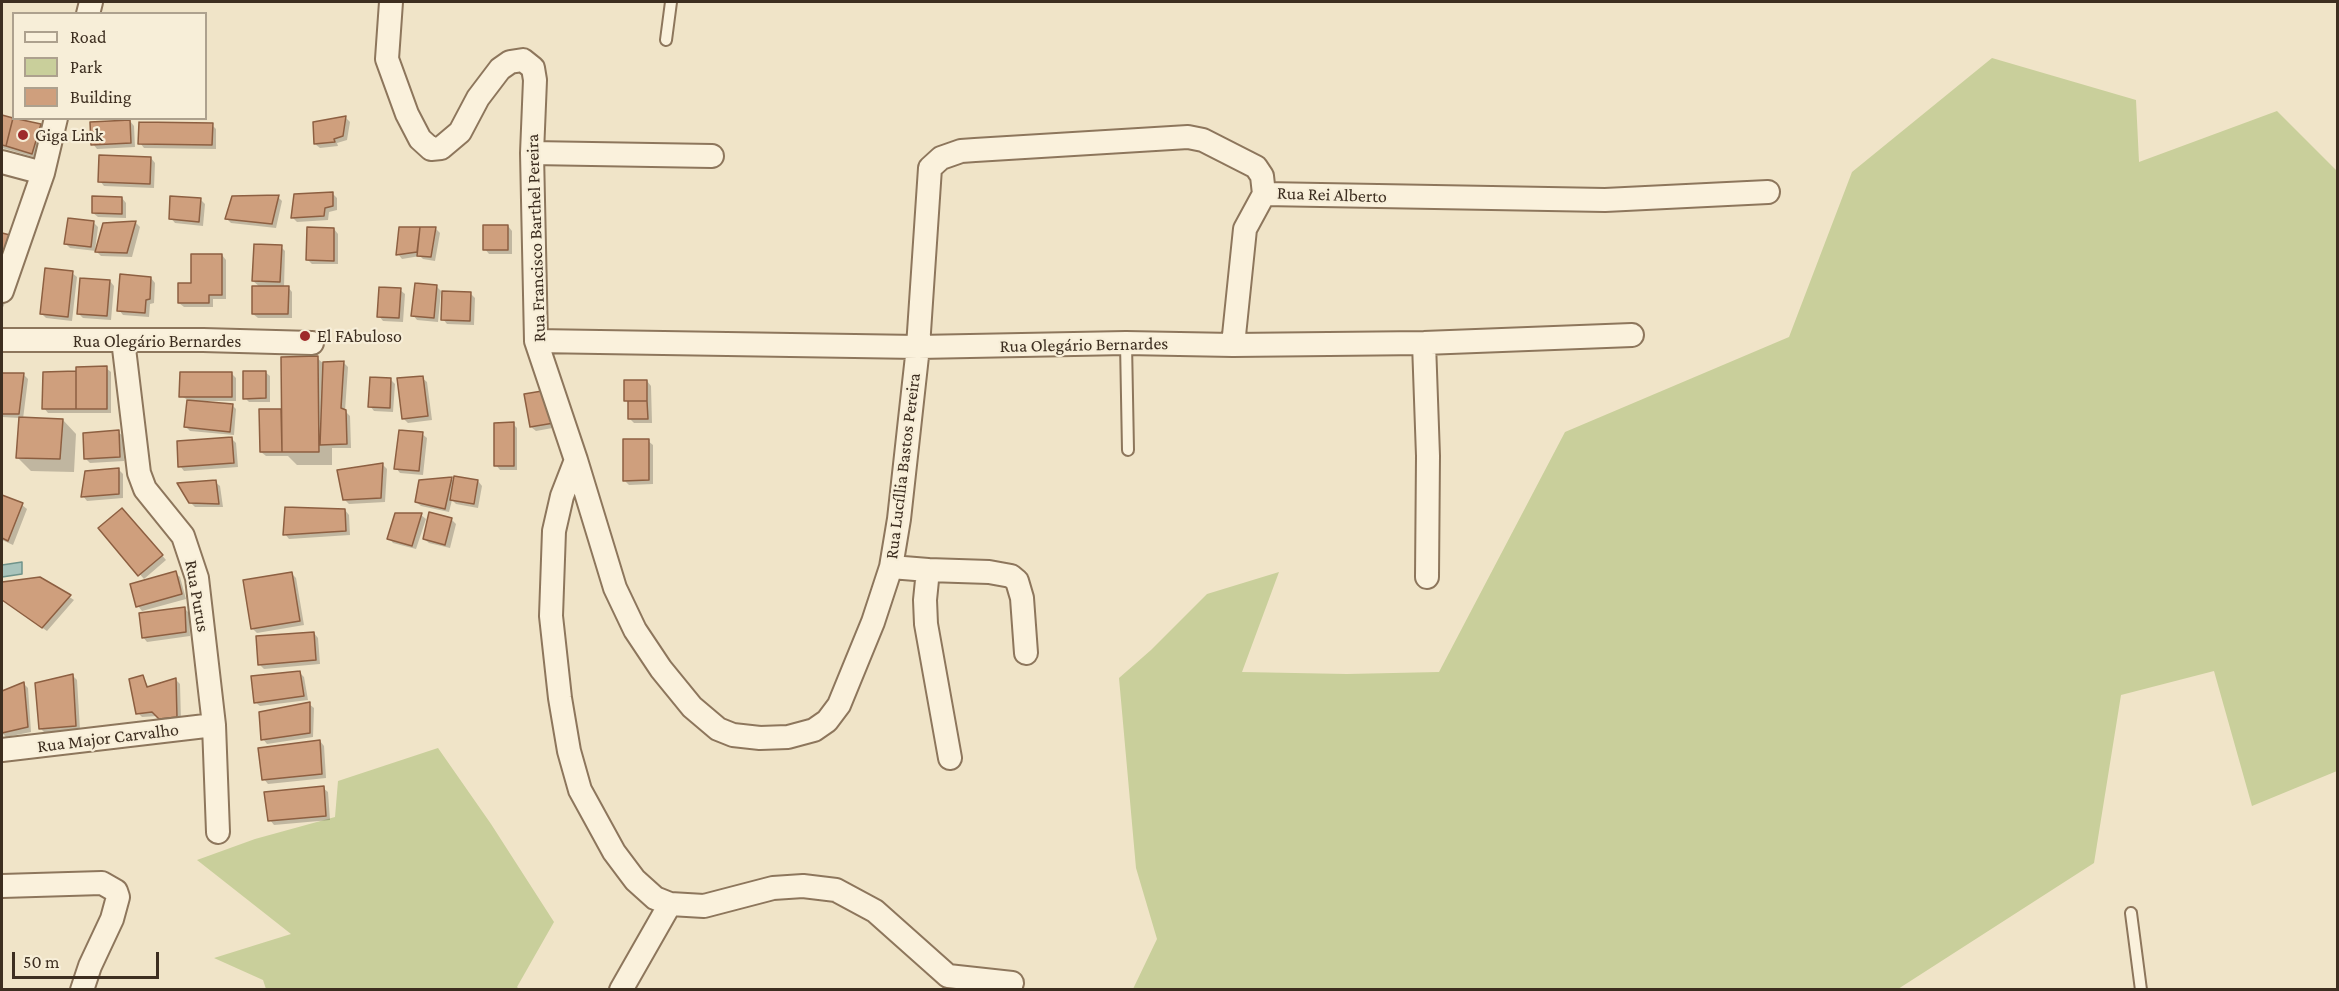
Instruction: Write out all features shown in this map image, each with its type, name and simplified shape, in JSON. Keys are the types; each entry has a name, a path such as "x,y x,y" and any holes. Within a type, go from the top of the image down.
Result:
{"street":[{"name":"Rua Francisco Barthel Pereira","path":"391,2 387,59 407,114 420,139 431,149 441,148 460,132 478,98 500,69 510,62 523,60 533,68 535,80 532,153 536,341 576,460"},
{"path":"2,291 43,172 56,120"},
{"name":"Rua Rei Alberto","path":"930,168 941,158 961,151 1188,137 1203,140 1256,167 1262,176 1264,194 1605,200 1768,192"},
{"path":"532,153 712,156"},
{"path":"2,162 43,172"},
{"name":"Rua Lucíllia Bastos Pereira","path":"576,460 615,588 635,630 661,669 692,707 718,729 733,735 760,738 788,736 814,730 827,721 839,705 857,665 891,567 899,519 918,347 930,168"},
{"path":"1233,345 1245,229 1264,194"},
{"name":"Rua Olegário Bernardes","path":"536,341 918,347 1126,343 1233,345 1424,343 1632,335"},
{"name":"Rua Olegário Bernardes","path":"2,340 312,343"},
{"name":"Rua Purus","path":"123,340 139,473 146,489 183,536 197,578 214,725 218,832"},
{"path":"1424,343 1428,456 1427,577"},
{"path":"576,460 562,496 554,531 551,566 551,616 560,698 569,751 580,790 614,852 635,880 655,898 670,904 704,906 773,888 803,886 836,890 875,911 948,976 1012,983"},
{"path":"891,567 989,572 1011,576 1017,581 1022,598 1026,652"},
{"path":"928,570 925,600 926,624 950,758"},
{"name":"Rua Major Carvalho","path":"2,750 214,725"},
{"path":"2,886 102,883 116,891 118,897 112,919 90,966 82,990"},
{"path":"621,990 670,904"}],"lane":[{"path":"666,40 671,2"},
{"path":"1126,343 1128,450"},
{"path":"2131,913 2141,990"}],"green space":[{"path":"1992,58 2136,100 2139,162 2277,111 2337,171 2337,771 2252,806 2214,671 2121,695 2094,863 1898,989 1133,989 1157,939 1136,868 1119,678 1151,650 1207,594 1279,572 1242,672 1347,674 1439,672 1565,432 1789,337 1852,172"},
{"path":"438,748 491,824 554,922 517,987 519,989 266,989 263,980 214,958 291,934 197,860 255,839 335,817 338,781"}],"water":[{"path":"22,562 22,574 2,577 2,565"}],"building":[{"path":"2,115 12,118 12,120 6,146 2,145"},
{"path":"346,116 343,136 334,139 335,142 314,144 313,122"},
{"name":"Giga Link","path":"12,120 41,124 32,154 6,146"},
{"path":"130,120 131,143 91,145 90,122"},
{"path":"139,122 213,123 212,145 138,144"},
{"path":"99,155 151,157 150,184 98,182"},
{"path":"333,192 333,206 325,208 324,216 291,218 294,194"},
{"path":"279,195 272,224 225,219 232,196"},
{"path":"92,196 122,197 122,214 92,213"},
{"path":"170,196 201,198 199,222 169,219"},
{"path":"68,218 94,221 91,247 64,244"},
{"path":"136,221 127,253 95,252 103,223"},
{"path":"483,225 508,225 508,250 483,250"},
{"path":"307,227 334,228 334,261 306,260"},
{"path":"399,227 420,227 417,252 396,255"},
{"path":"420,227 436,227 431,257 417,256"},
{"path":"2,233 14,236 2,265"},
{"path":"254,244 282,245 280,282 252,281"},
{"path":"191,254 222,254 222,295 209,295 209,303 178,303 178,283 191,283"},
{"path":"45,268 73,271 68,317 40,314"},
{"path":"120,274 151,277 150,299 146,300 145,313 117,311"},
{"path":"80,278 110,280 107,316 77,314"},
{"path":"415,283 437,285 434,318 411,316"},
{"path":"252,286 289,286 288,314 252,314"},
{"path":"379,287 401,288 399,318 377,317"},
{"path":"442,291 471,292 470,321 441,320"},
{"path":"318,356 319,452 282,452 281,357"},
{"path":"344,361 341,408 346,410 347,444 320,445 323,362"},
{"path":"107,366 107,409 76,409 76,367"},
{"path":"76,371 76,409 42,409 43,372"},
{"path":"243,371 266,371 266,398 243,399"},
{"path":"180,372 232,372 232,397 179,397"},
{"path":"2,373 24,373 19,414 2,414"},
{"path":"423,376 428,416 402,419 397,378"},
{"path":"370,377 391,378 390,408 368,407"},
{"path":"624,380 647,380 647,401 624,401"},
{"path":"548,390 554,423 530,427 524,394"},
{"path":"187,400 233,404 230,432 184,427"},
{"path":"628,401 647,401 648,419 628,419"},
{"path":"259,409 281,409 282,452 260,452"},
{"path":"19,417 63,419 60,459 16,458"},
{"path":"514,422 514,466 494,466 494,423"},
{"path":"119,430 120,457 84,459 83,433"},
{"path":"399,430 423,432 419,471 394,469"},
{"path":"232,437 234,463 178,467 177,441"},
{"path":"623,439 649,439 649,480 623,481"},
{"path":"383,463 381,498 343,500 337,470"},
{"path":"119,468 119,494 81,497 85,471"},
{"path":"454,476 478,480 474,504 450,500"},
{"path":"452,477 445,509 415,502 419,480"},
{"path":"216,480 219,504 189,503 177,483"},
{"path":"2,495 23,503 8,541 2,538"},
{"path":"285,507 345,509 346,531 283,535"},
{"path":"122,508 163,555 138,576 98,528"},
{"path":"429,512 452,518 445,545 423,539"},
{"path":"395,513 422,513 412,546 387,539"},
{"path":"176,571 182,594 136,607 130,584"},
{"path":"292,572 300,621 251,629 243,580"},
{"path":"40,577 71,595 42,628 2,600 2,582"},
{"path":"185,607 186,632 142,638 139,613"},
{"path":"314,632 316,660 258,665 256,636"},
{"path":"300,671 304,696 254,703 251,676"},
{"path":"73,674 76,726 39,729 35,683"},
{"path":"143,675 147,687 176,678 177,717 159,719 152,712 136,714 129,679"},
{"path":"24,682 28,727 2,733 2,691"},
{"path":"310,702 310,733 261,740 259,712"},
{"path":"320,740 322,774 262,780 258,748"},
{"path":"324,786 326,816 268,821 264,792"}],"place":[{"name":"Giga Link","path":"23,135"},
{"name":"El FAbuloso","path":"305,336"}]}
